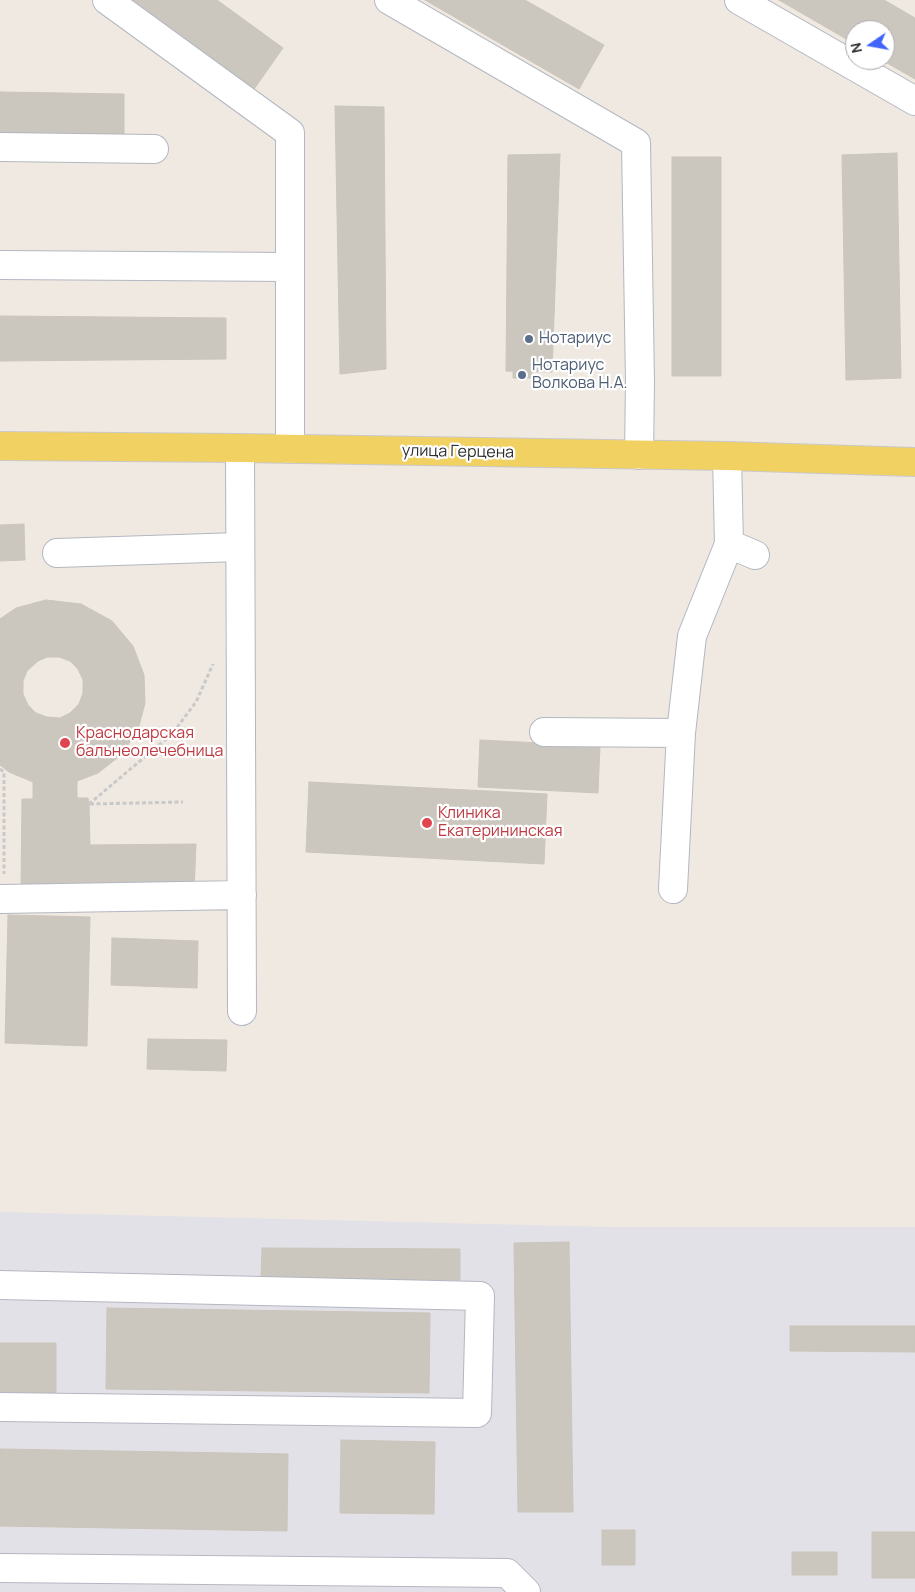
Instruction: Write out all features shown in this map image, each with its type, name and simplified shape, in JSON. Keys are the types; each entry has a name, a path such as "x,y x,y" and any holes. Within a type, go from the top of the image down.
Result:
{"main road":[{"name":"улица Герцена","path":"0,446 727,456 915,462"}],"lane":[{"path":"108,0 290,133 290,449"},
{"path":"389,0 636,143 640,382 639,455"},
{"path":"739,0 915,101"},
{"path":"0,147 154,149"},
{"path":"0,265 290,267"},
{"path":"240,448 242,1011"},
{"path":"673,889 681,733 692,636 729,544 727,456"},
{"path":"729,544 755,556"},
{"path":"57,553 239,547"},
{"path":"544,732 681,733"},
{"path":"2,899 242,895"},
{"path":"0,1285 480,1296 477,1413 0,1407"},
{"path":"0,1568 508,1572 526,1592"}],"path":[{"path":"184,802 89,804 172,734 196,702 214,661"},
{"path":"0,769 4,772 2,899"}],"shaded area":[{"path":"0,1212 608,1227 915,1227 915,1592 0,1592"}],"building":[{"path":"125,0 217,0 283,48 252,92"},
{"path":"425,0 525,0 604,45 579,89"},
{"path":"779,0 884,0 915,18 915,79 895,67 895,20 845,20 845,38"},
{"path":"0,92 124,94 124,145 0,144"},
{"path":"335,106 384,107 386,369 340,374"},
{"path":"897,153 901,378 846,380 842,155"},
{"path":"560,154 552,372 506,371 508,155"},
{"path":"672,157 721,157 721,376 672,376"},
{"path":"0,316 226,318 226,359 0,361"},
{"name":"Нотариус Волкова Н.А.","path":"513,371 532,371 532,378 513,378"},
{"path":"24,524 25,560 0,561 0,525"},
{"name":"Краснодарская бальнеолечебница","path":"46,600 81,604 112,621 133,646 144,675 145,703 138,730 121,755 98,773 77,781 77,798 88,798 90,845 196,844 194,891 21,887 22,799 33,799 33,782 9,772 0,765 0,619 16,608","holes":["47,657 59,657 70,661 78,669 83,680 83,693 79,704 70,713 60,718 47,717 36,713 28,705 23,694 23,681 27,671 38,661"]},
{"path":"480,740 600,746 598,793 478,787"},
{"name":"Клиника Екатерининская","path":"309,782 547,794 544,864 306,852"},
{"path":"8,915 90,917 87,1046 5,1043"},
{"path":"112,938 198,941 197,988 111,985"},
{"path":"148,1039 227,1040 226,1071 147,1069"},
{"path":"569,1242 573,1512 518,1512 514,1243"},
{"path":"262,1248 460,1249 460,1280 261,1279"},
{"path":"107,1308 430,1313 429,1393 106,1389"},
{"path":"790,1326 915,1326 915,1352 790,1351"},
{"path":"0,1343 56,1343 56,1394 0,1394"},
{"path":"341,1440 435,1442 434,1514 340,1513"},
{"path":"0,1449 288,1454 287,1531 0,1526"},
{"path":"602,1530 635,1530 635,1565 602,1565"},
{"path":"872,1532 915,1532 915,1578 872,1578"},
{"path":"792,1552 837,1552 837,1575 792,1575"}],"place":[{"name":"Нотариус","path":"529,339"},
{"name":"Нотариус Волкова Н.А.","path":"522,375"},
{"name":"Краснодарская бальнеолечебница","path":"65,743"},
{"name":"Клиника Екатерининская","path":"427,823"}]}
